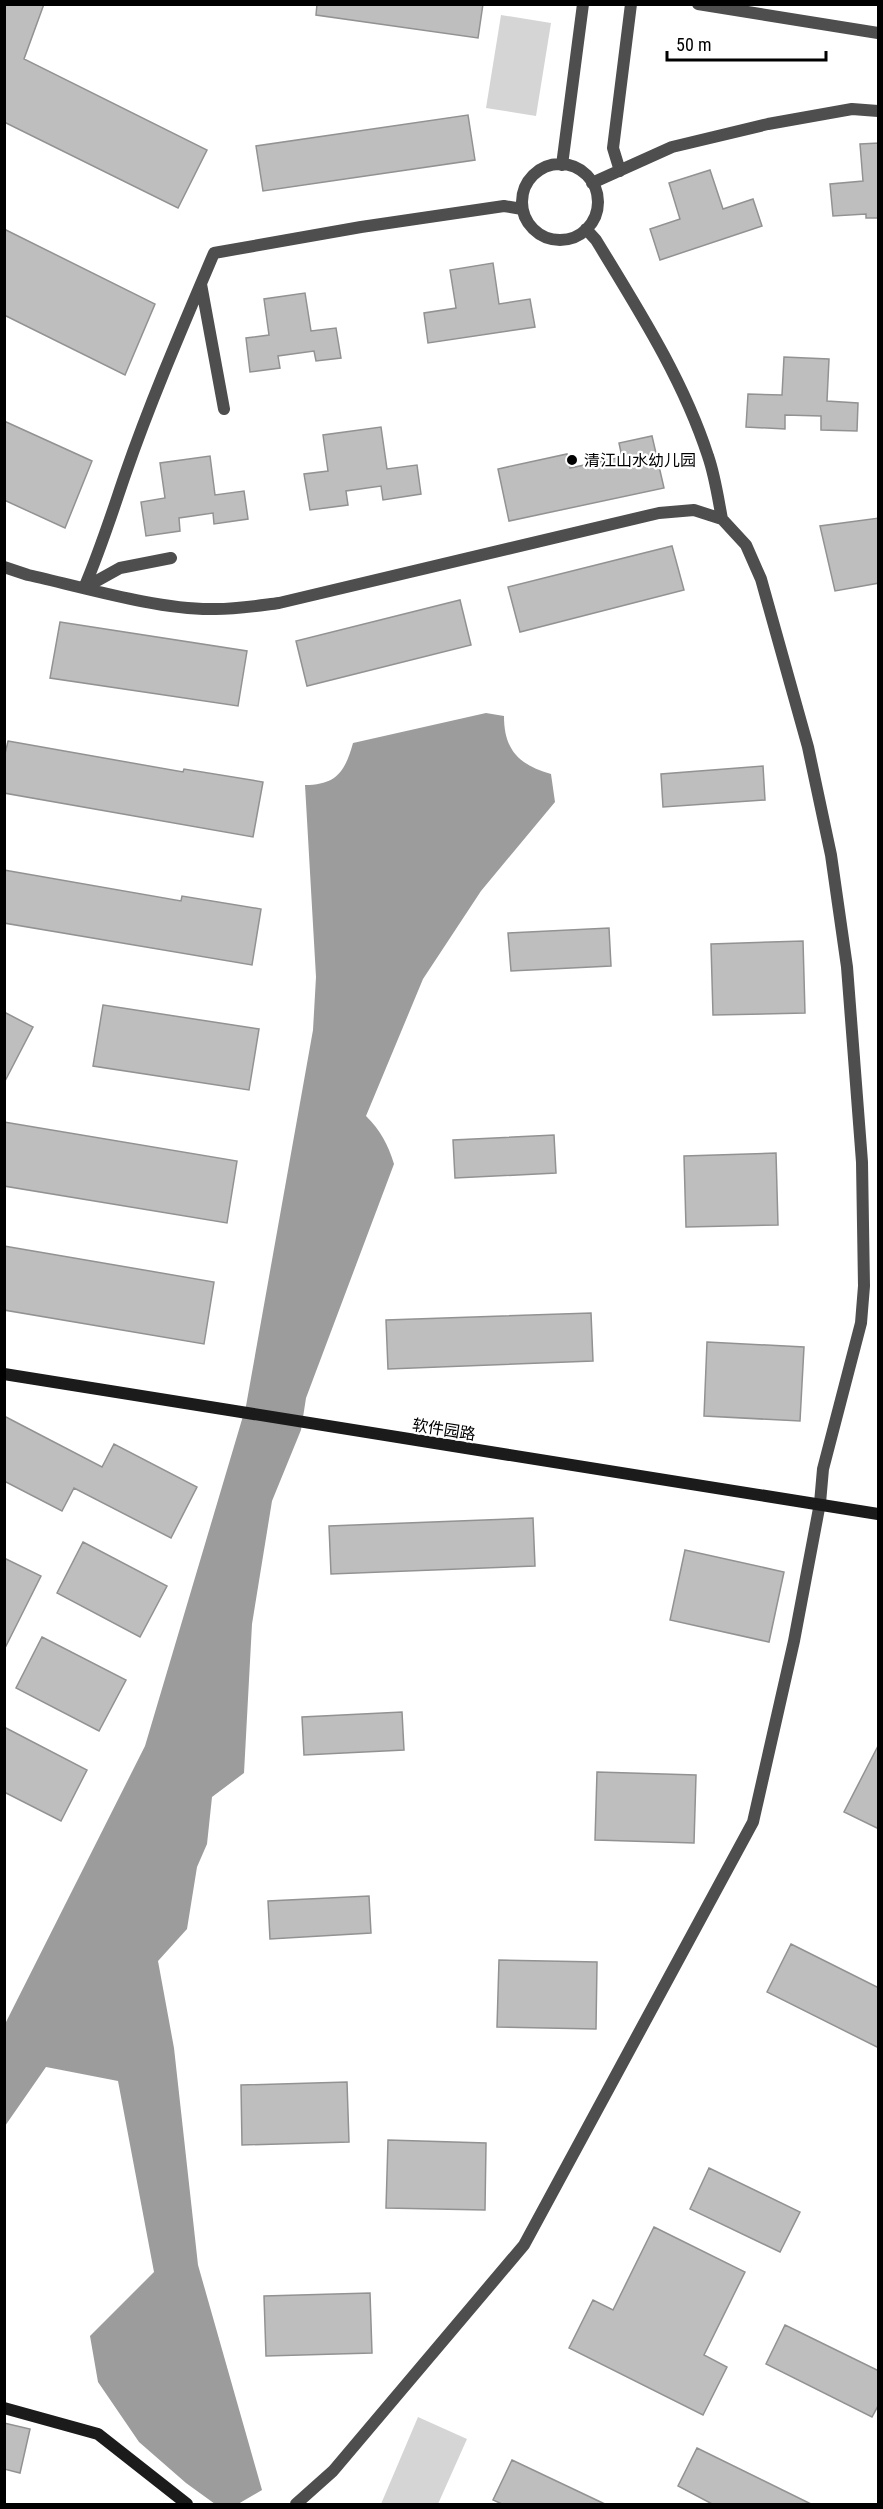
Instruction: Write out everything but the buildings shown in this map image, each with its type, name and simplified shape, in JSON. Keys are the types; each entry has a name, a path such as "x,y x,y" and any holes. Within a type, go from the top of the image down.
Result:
{"main road":[{"name":"软件园路","path":"4,1374 879,1514"},
{"path":"4,2408 98,2434 187,2505"}],"street":[{"path":"562,165 583,4"},
{"path":"620,171 613,148 631,4"},
{"path":"698,4 879,33"},
{"path":"592,183 672,147 768,124 852,109 879,111"},
{"path":"551,165 574,167 592,183 597,195 597,208 586,230 576,236 565,240 543,236 526,220 522,209 525,187 531,177 540,170 551,165"},
{"path":"84,588 101,549 125,475 179,334 214,253 361,227 504,206 522,209"},
{"path":"586,230 596,240 646,323 685,399 709,458 722,519"},
{"path":"201,284 224,409"},
{"path":"4,567 84,588 173,606 208,609 242,608 291,601 659,513 694,510 722,519 746,545 761,579 808,747 831,855 847,968 862,1162 864,1286 861,1323 823,1470 794,1641 753,1822 525,2245 333,2471 296,2505"},
{"path":"84,588 120,568 171,558"}],"shaded area":[{"path":"501,15 551,23 536,116 486,108"},
{"path":"486,713 504,716 510,747 522,761 551,774 555,802 481,891 423,979 366,1116 383,1138 394,1164 306,1398 301,1430 272,1501 252,1624 244,1773 212,1797 207,1844 197,1867 187,1929 158,1961 174,2048 198,2265 262,2490 238,2504 215,2504 186,2483 139,2442 98,2382 90,2336 154,2272 118,2081 46,2067 5,2126 5,2024 145,1746 246,1406 313,1030 316,977 305,785 324,783 338,775 353,743"},
{"path":"418,2417 467,2439 438,2504 381,2504"}],"place":[{"name":"清江山水幼儿园","path":"572,460"}]}
